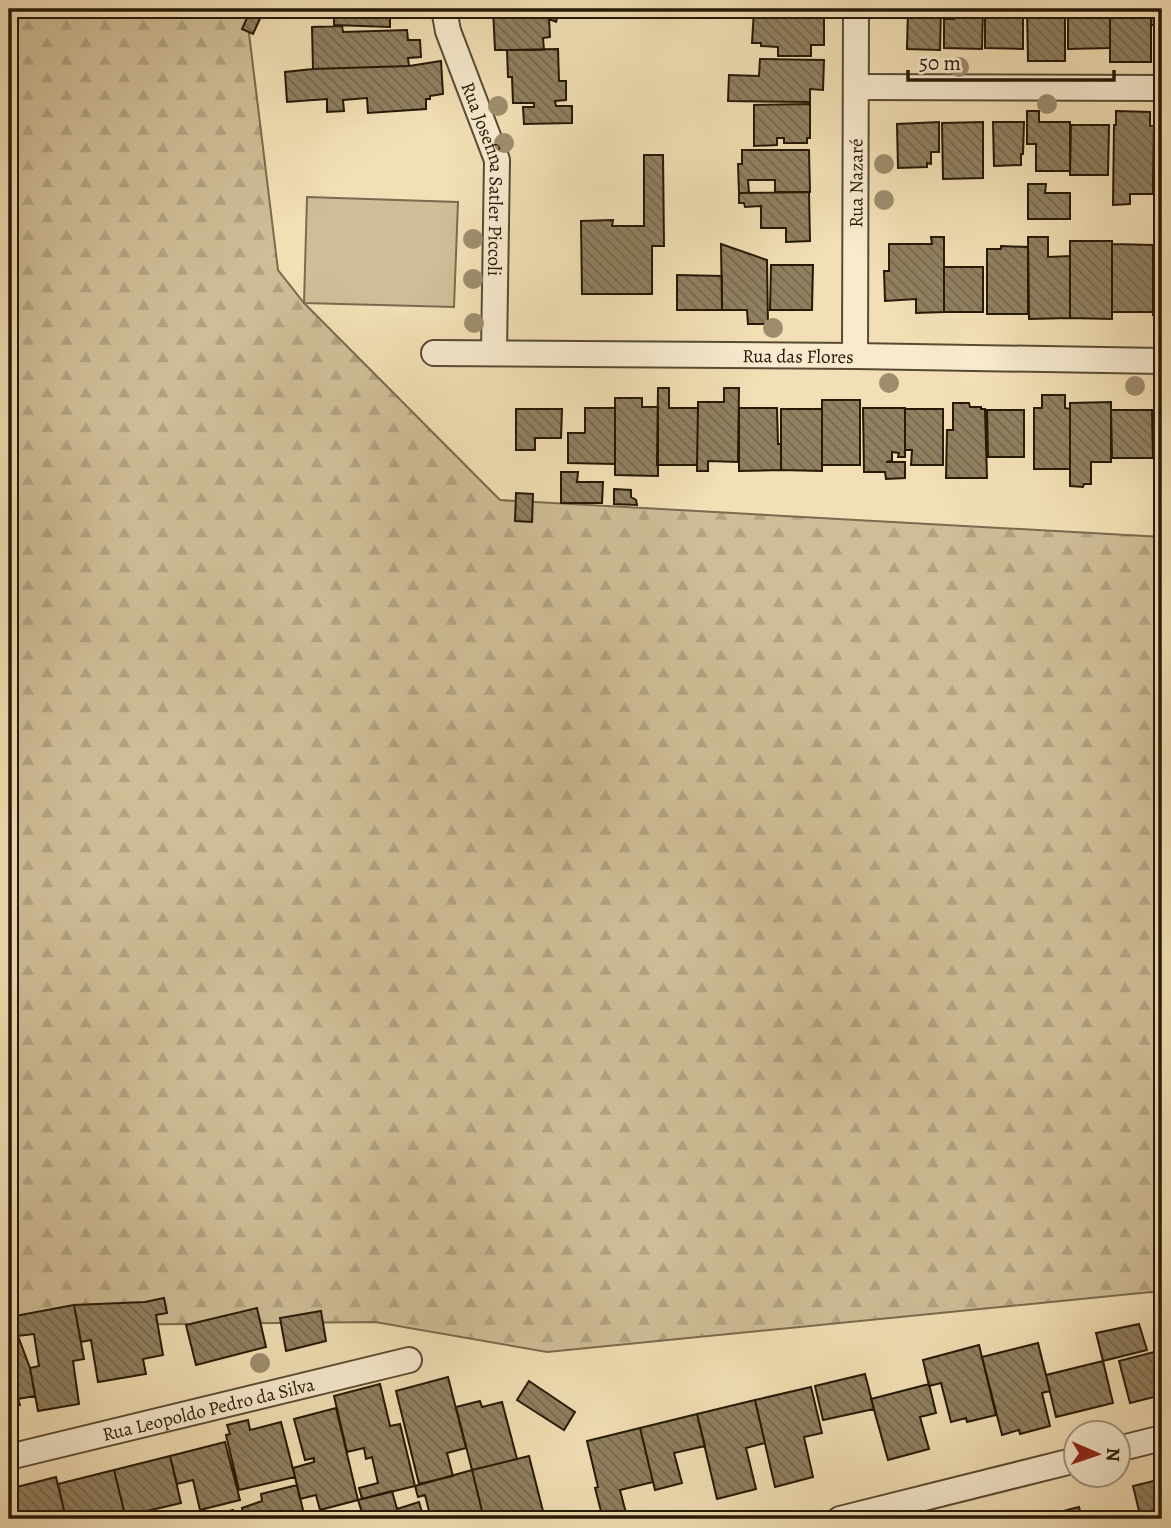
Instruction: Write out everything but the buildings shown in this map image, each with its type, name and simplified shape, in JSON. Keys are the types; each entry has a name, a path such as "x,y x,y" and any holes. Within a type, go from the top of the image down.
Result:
{"street":[{"name":"Rua Josefina Satler Piccoli","path":"444,9 448,31 497,160 494,353"},
{"name":"Rua Nazaré","path":"855,356 856,9"},
{"path":"856,87 1162,88"},
{"name":"Rua das Flores","path":"434,353 1162,361"},
{"name":"Rua Leopoldo Pedro da Silva","path":"9,1457 409,1360"},
{"path":"1132,1446 1162,1438"},
{"path":"840,1519 1062,1464"}],"green space":[{"path":"9,9 246,9 278,270 304,303 500,500 1162,537 1162,1293 547,1352 375,1322 9,1326"},
{"path":"307,197 458,202 454,307 304,303"}]}
